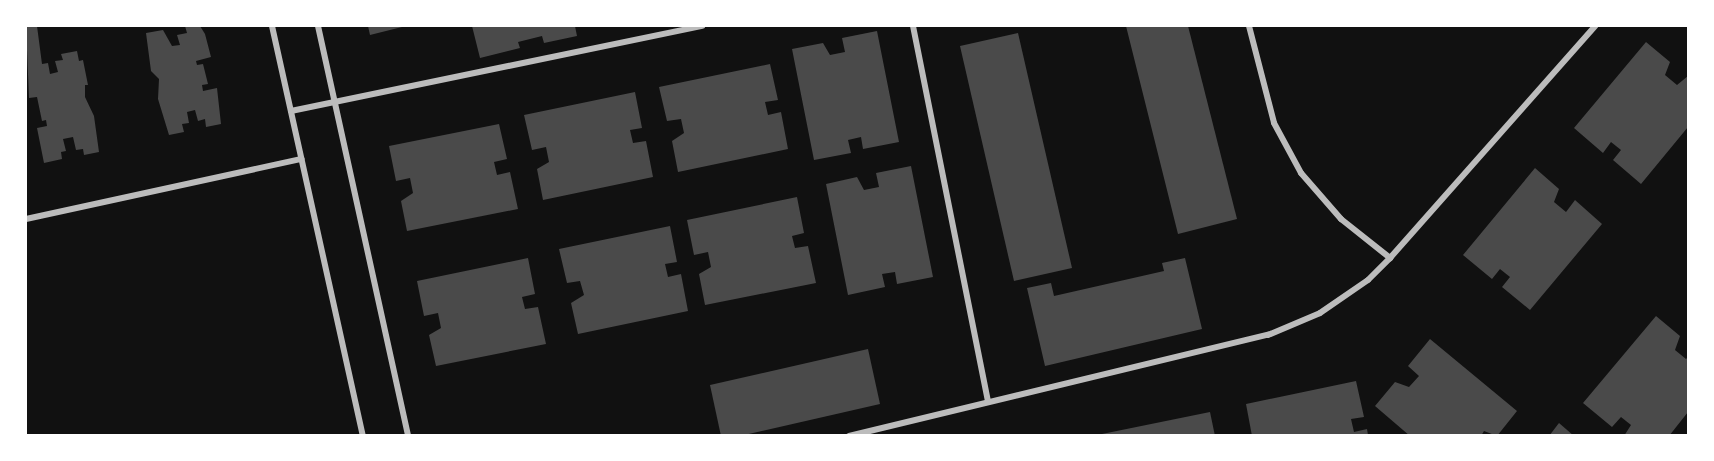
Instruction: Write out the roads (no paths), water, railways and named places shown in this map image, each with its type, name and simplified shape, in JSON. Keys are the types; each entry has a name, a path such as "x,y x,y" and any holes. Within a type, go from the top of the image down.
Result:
{"street":[{"path":"272,26 363,435"},
{"path":"318,26 408,435"},
{"path":"291,111 702,26"},
{"path":"912,26 988,402"},
{"path":"1249,26 1274,123 1301,173 1341,219 1390,258"},
{"path":"849,435 1294,326 1344,298 1390,258 1595,26"},
{"path":"26,219 302,159"}]}
